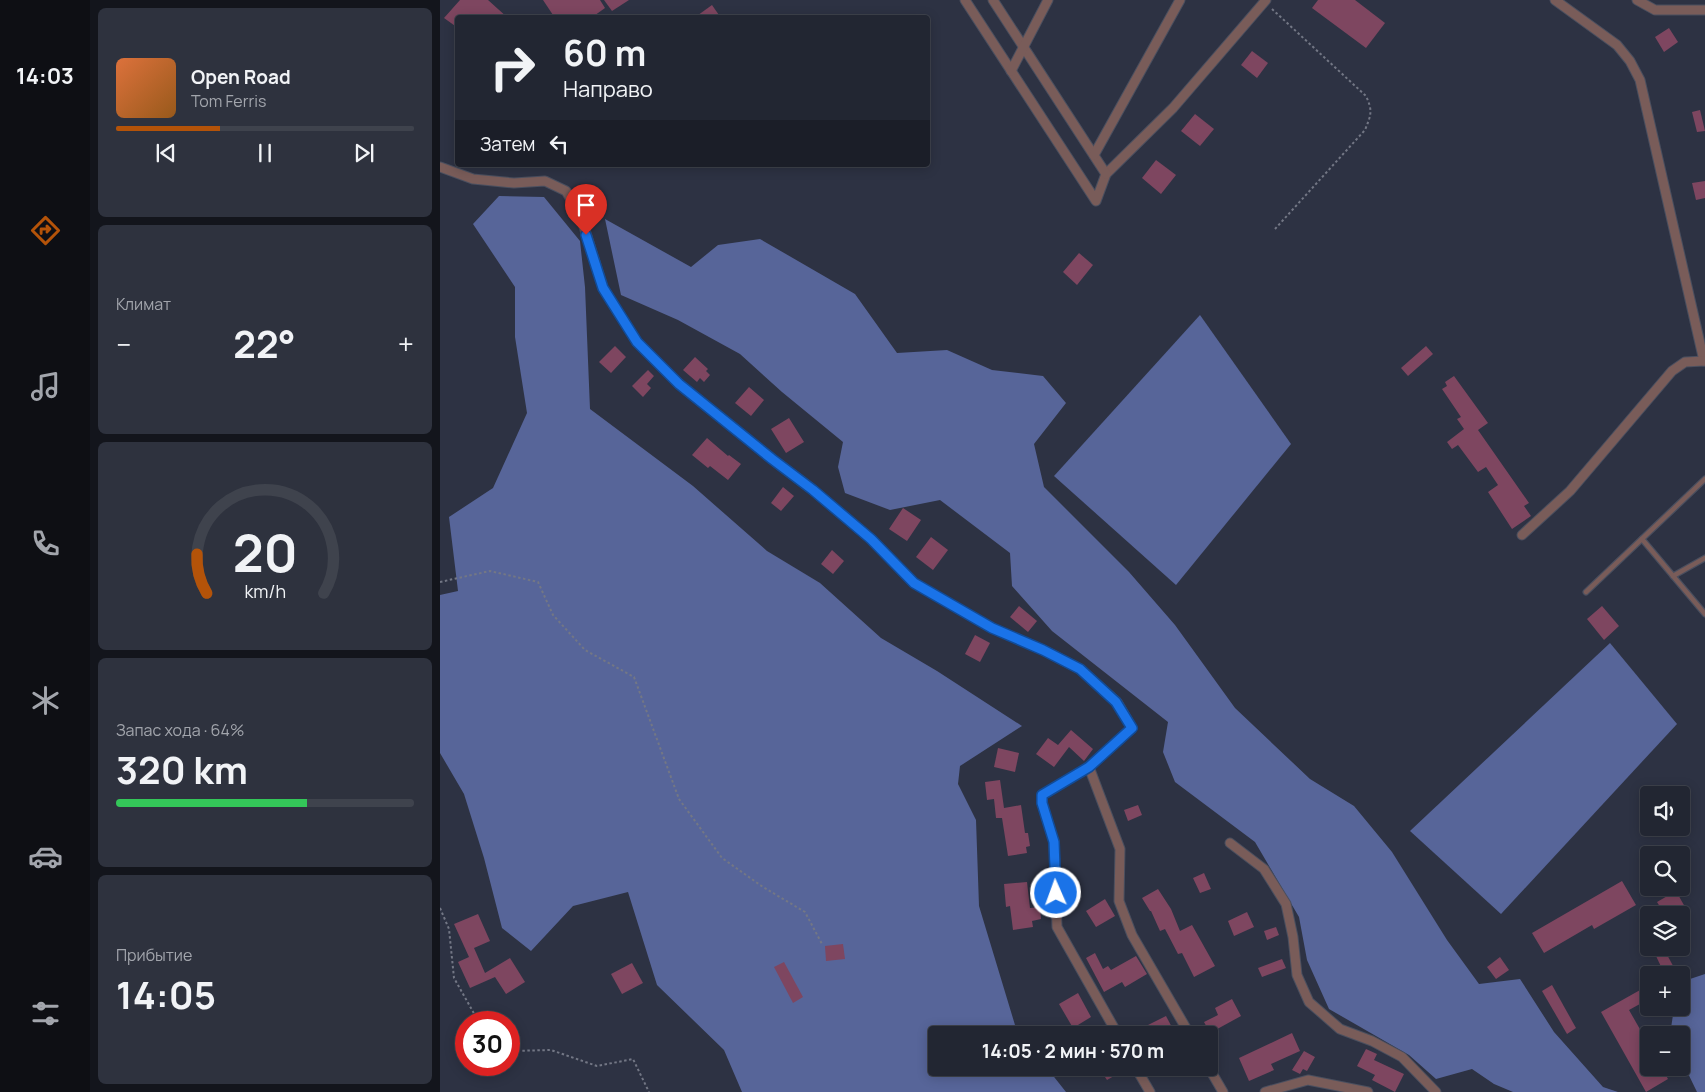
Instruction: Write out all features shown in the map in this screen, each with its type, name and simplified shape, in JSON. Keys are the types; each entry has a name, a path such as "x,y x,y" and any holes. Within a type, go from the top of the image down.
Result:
{"street":[{"path":"965,0 1096,201 1106,174 1173,108 1265,1"},
{"path":"993,0 1106,174"},
{"path":"1011,71 1048,0"},
{"path":"1094,155 1180,0"},
{"path":"1522,535 1570,491 1672,371 1685,362 1704,361 1640,80 1630,61 1617,45 1555,0"},
{"path":"1637,0 1656,10 1701,6"},
{"path":"1655,0 1656,10"},
{"path":"440,167 473,179 514,183 545,181 566,192 581,217 603,288 637,342 679,384 871,539 914,583 992,628 1043,650 1080,669 1116,702 1132,728 1089,767 1042,795 1042,803 1054,842 1057,927 1113,1026"},
{"path":"1089,767 1120,849 1120,901 1132,935 1185,1026"},
{"path":"1230,844 1264,868 1286,904 1293,937 1297,975 1308,1002 1340,1029 1372,1041 1402,1057 1436,1092"},
{"path":"1141,1076 1150,1092"},
{"path":"1214,1076 1223,1092"},
{"path":"1266,1092 1308,1080 1368,1092"}],"lane":[{"path":"1586,592 1705,479"},
{"path":"1642,539 1705,614"},
{"path":"1673,576 1705,558"}],"path":[{"path":"1265,1 1366,96 1372,114 1365,130 1275,230"},
{"path":"440,582 490,571 538,582 553,615 585,650 634,677 679,799 722,858 763,887 805,912 822,944"},
{"path":"440,908 449,929 454,978 473,1011"},
{"path":"520,1051 551,1050 597,1066 634,1059 649,1092"}],"shaded area":[{"path":"499,196 544,197 580,241 585,287 590,409 693,486 767,551 820,583 881,638 937,671 1022,726 960,766 958,784 976,820 979,906 1016,1026 928,1026 928,1076 1053,1076 1066,1092 742,1092 724,1050 657,985 628,892 573,906 531,951 502,928 484,858 464,794 440,753 440,595 458,591 449,517 493,488 527,413 515,337 515,287 473,224"},
{"path":"605,219 691,267 718,245 760,239 855,294 897,353 947,350 992,370 1043,376 1066,403 1034,444 1044,487 1129,572 1175,625 1235,708 1310,779 1354,806 1392,852 1447,940 1479,984 1520,979 1554,1032 1603,1087 1618,1092 1513,1092 1494,1084 1472,1069 1436,1079 1409,1055 1329,1009 1307,960 1299,917 1255,842 1175,782 1163,752 1168,722 1052,631 1012,586 1010,553 940,500 890,510 845,493 838,467 843,442 782,392 740,354 678,320 621,295"},
{"path":"1200,315 1291,444 1176,585 1054,476"},
{"path":"1610,643 1677,724 1501,914 1410,831"},
{"path":"1705,974 1705,1092 1697,1092 1689,1076 1690,1026 1671,1026 1673,1016 1690,1016 1690,979"}],"building":[{"path":"460,0 488,0 505,15 455,15 455,26 444,18"},
{"path":"543,0 600,0 605,8 595,15 553,15"},
{"path":"604,0 629,0 612,11"},
{"path":"1318,0 1355,0 1385,23 1366,48 1312,8"},
{"path":"712,5 719,15 698,15"},
{"path":"1669,28 1678,42 1664,52 1655,37"},
{"path":"1252,51 1268,63 1257,78 1241,65"},
{"path":"1700,110 1705,131 1697,132 1692,112"},
{"path":"1195,114 1214,129 1200,146 1181,131"},
{"path":"1156,160 1176,175 1161,194 1142,178"},
{"path":"1705,181 1705,198 1696,200 1692,183"},
{"path":"1079,253 1093,265 1077,285 1063,272"},
{"path":"615,346 626,357 611,373 599,362"},
{"path":"1426,346 1433,354 1408,376 1401,368"},
{"path":"695,357 708,369 706,371 710,375 704,382 700,378 697,382 683,370"},
{"path":"648,370 654,376 647,384 651,388 643,397 632,386"},
{"path":"1454,376 1488,423 1478,430 1529,503 1524,506 1531,516 1512,529 1488,492 1498,485 1486,467 1478,472 1458,445 1452,449 1447,442 1464,429 1457,419 1461,417 1442,389 1447,386 1445,382"},
{"path":"749,387 764,400 751,416 735,403"},
{"path":"789,418 804,442 786,453 771,429"},
{"path":"707,438 728,456 741,464 728,480 710,466 708,468 692,455"},
{"path":"783,487 794,496 781,511 771,503"},
{"path":"903,508 921,520 907,541 889,529"},
{"path":"931,537 948,550 933,570 916,557"},
{"path":"832,550 844,561 833,574 821,564"},
{"path":"1019,606 1037,621 1028,632 1010,617"},
{"path":"1602,606 1619,626 1604,640 1587,619"},
{"path":"975,635 990,643 980,662 965,654"},
{"path":"1071,730 1093,749 1084,761 1069,747 1054,767 1036,754 1048,738 1058,745"},
{"path":"998,748 1019,753 1015,772 994,767"},
{"path":"1000,780 1004,808 1021,805 1025,833 1028,833 1030,846 1026,847 1027,853 1008,856 1002,818 996,818 994,799 987,800 985,782"},
{"path":"1138,805 1142,815 1128,821 1124,810"},
{"path":"1204,873 1211,889 1200,893 1193,878"},
{"path":"1622,881 1636,905 1594,929 1592,925 1544,953 1532,933"},
{"path":"1027,882 1030,908 1040,907 1041,919 1032,921 1033,927 1013,930 1010,906 1006,907 1004,884"},
{"path":"1158,889 1171,909 1180,931 1192,925 1215,966 1194,977 1182,953 1178,954 1165,929 1160,931 1151,911 1142,898"},
{"path":"1667,896 1679,896 1684,906 1659,906 1657,902"},
{"path":"1105,899 1115,916 1096,927 1086,911"},
{"path":"1247,912 1254,927 1234,936 1228,921"},
{"path":"478,914 490,941 474,948 485,973 510,958 525,982 506,994 495,977 470,988 458,962 469,957 454,924"},
{"path":"1276,927 1279,935 1267,940 1264,931"},
{"path":"843,944 845,959 826,961 825,946"},
{"path":"1095,953 1103,969 1108,966 1111,970 1136,956 1147,974 1125,987 1122,982 1104,992 1086,958"},
{"path":"1656,956 1668,956 1673,966 1661,966"},
{"path":"1500,957 1509,970 1496,979 1487,967"},
{"path":"1282,959 1286,968 1262,977 1258,968"},
{"path":"784,962 803,997 793,1003 774,967"},
{"path":"632,963 643,983 622,994 611,974"},
{"path":"1552,985 1576,1028 1567,1034 1542,991"},
{"path":"1640,990 1640,1004 1629,1010 1640,1029 1640,1076 1666,1076 1668,1079 1646,1092 1601,1012"},
{"path":"1078,993 1091,1017 1076,1026 1072,1026 1059,1004"},
{"path":"1232,999 1241,1016 1218,1029 1218,1026 1206,1026 1204,1022 1218,1015 1215,1008"},
{"path":"1166,1016 1171,1026 1146,1026"},
{"path":"1292,1033 1300,1051 1271,1064 1274,1070 1249,1081 1239,1058"},
{"path":"1366,1049 1377,1054 1374,1060 1404,1074 1395,1092 1372,1080 1375,1075 1357,1066"},
{"path":"1304,1051 1315,1057 1307,1071 1303,1069 1300,1074 1292,1070"},
{"path":"1104,1076 1114,1076 1107,1080"}],"route":[{"path":"586,235 603,288 637,342 679,384 813,490 871,539 914,583 992,628 1043,650 1080,669 1116,702 1132,728 1089,767 1042,795 1042,803 1054,842 1056,893"}]}
